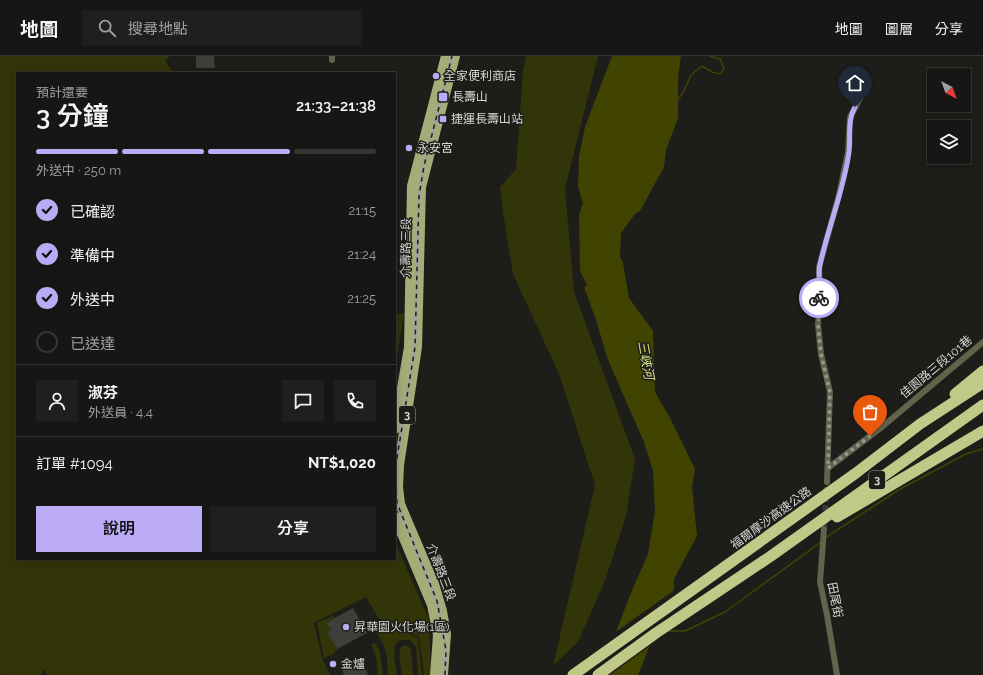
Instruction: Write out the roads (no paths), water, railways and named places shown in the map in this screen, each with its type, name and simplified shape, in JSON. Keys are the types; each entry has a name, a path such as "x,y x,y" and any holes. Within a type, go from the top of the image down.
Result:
{"highway":[{"path":"920,424 983,371"},
{"name":"福爾摩沙高速公路","path":"573,675 856,474 920,424 983,383"},
{"name":"3","path":"598,675 709,597 771,556 983,405"},
{"path":"934,459 983,424"},
{"path":"771,556 983,431"}],"main road":[{"name":"介壽路三段","path":"396,422 409,347 412,186 446,56"},
{"name":"介壽路三段","path":"443,675 446,634 442,611 434,584 400,504 398,487 399,465 417,347 421,187 455,56"},
{"name":"介壽路三段","path":"396,520 432,606 438,635 435,675"}],"street":[{"path":"827,482 830,392 821,354 818,325 820,294 819,267 839,195 848,152 850,117 866,88"},
{"name":"佳園路三段101巷","path":"828,468 883,426 983,342"},
{"name":"田尾街","path":"824,530 820,582 837,675"}],"water":[{"name":"三峽河","path":"612,56 681,56 678,77 678,118 666,150 664,167 640,211 635,214 621,233 620,256 623,263 629,298 653,331 655,392 671,420 695,469 692,487 697,536 674,579 674,592 666,596 654,635 638,675 600,675 630,595 648,554 655,511 653,471 644,442 608,360 584,287 587,286 580,270 579,215 583,203 578,187 579,156 585,127"}],"waterway":[{"path":"678,99 683,93 691,75 702,66 712,72 720,74 724,69 720,59 710,56"},
{"path":"825,538 900,489 966,454 983,449"},
{"path":"668,631 685,631 725,612 821,542"}],"tunnel":[{"path":"824,529 827,482"}],"railway":[{"path":"445,675 446,650 437,601 397,503 396,464 415,347 419,196 424,166 452,56"}],"place":[{"name":"全家便利商店","path":"436,76"},
{"name":"長壽山","path":"443,97"},
{"name":"捷運長壽山站","path":"443,119"},
{"name":"永安宮","path":"409,148"},
{"name":"昇華園火化場(1區)","path":"346,627"},
{"name":"金爐","path":"333,664"}]}
